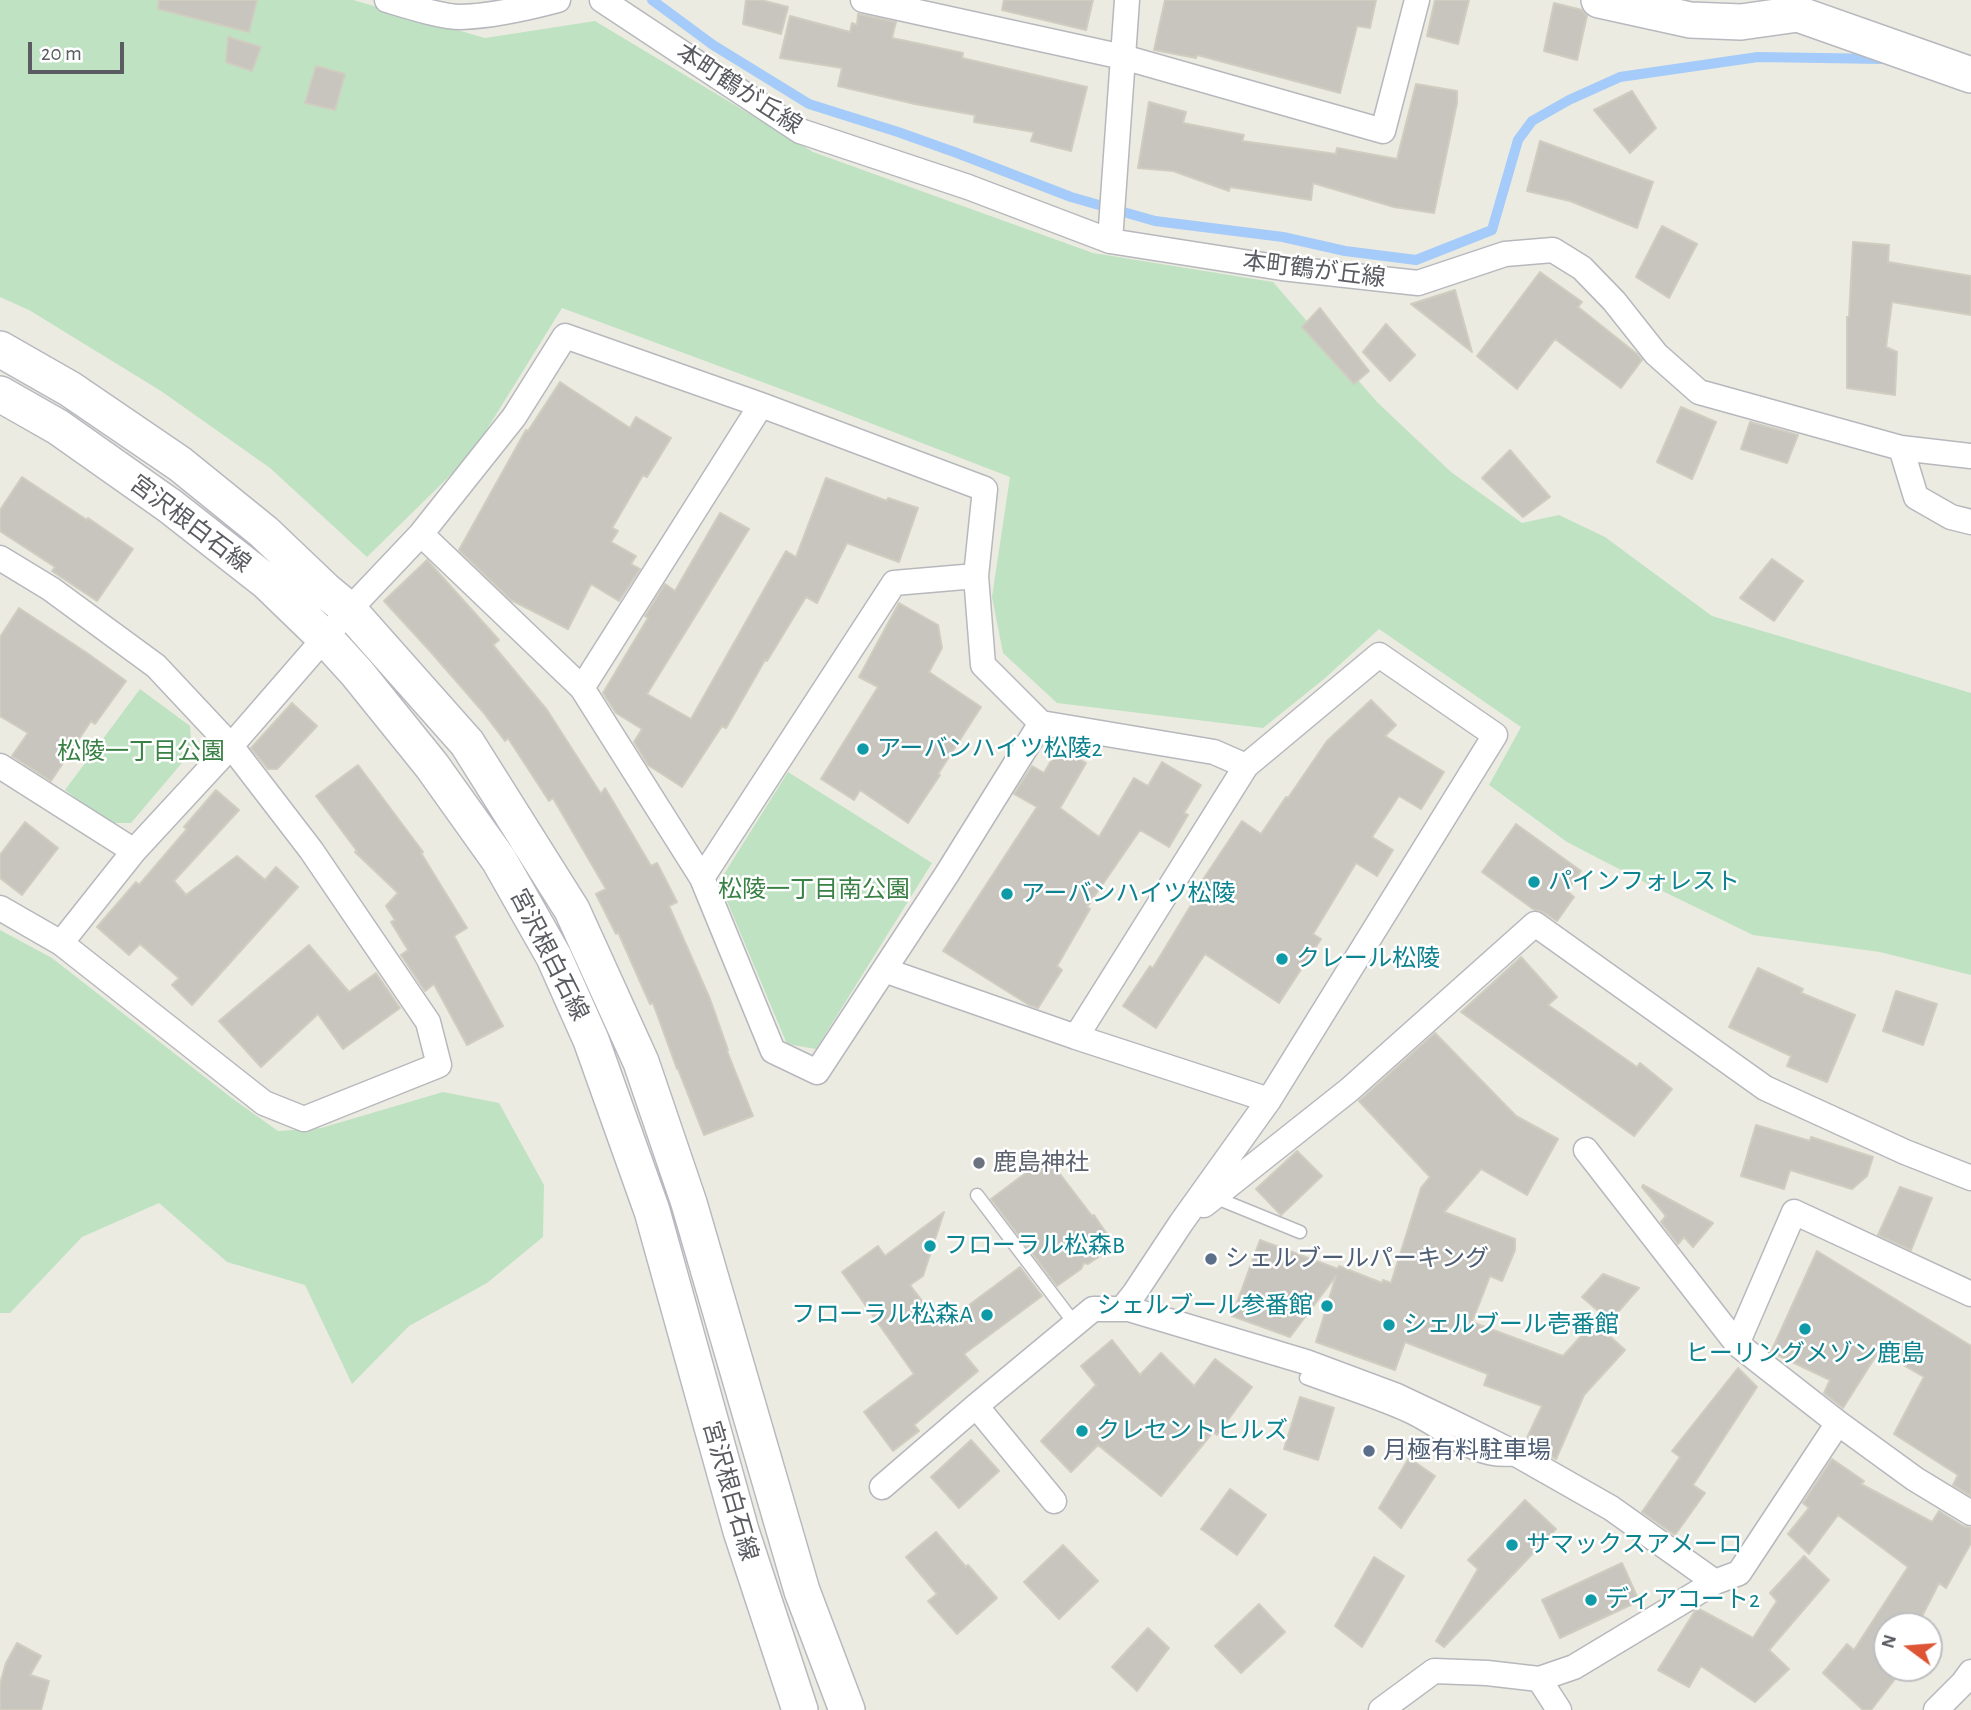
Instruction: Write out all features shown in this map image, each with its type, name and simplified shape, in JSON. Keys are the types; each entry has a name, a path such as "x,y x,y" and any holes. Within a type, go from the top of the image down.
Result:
{"street":[{"path":"387,0 460,17 523,9 558,0"},
{"name":"本町鶴が丘線","path":"602,0 800,131 1111,232 1282,268 1418,283 1505,254 1553,250 1582,268 1614,301 1656,354 1699,392 1901,448 1971,456"},
{"path":"863,0 1123,57 1383,131 1417,0"},
{"path":"1111,232 1127,0"},
{"path":"1599,0 1690,20 1741,22 1798,14 1971,75"},
{"path":"61,943 134,851 230,747 349,610 421,534 514,417 565,335 985,489 976,576 983,664 1041,723 1214,752 1246,766"},
{"path":"0,349 70,389 180,464 264,532 326,592 349,610 467,743 572,910 635,1050 689,1203 802,1591 847,1710"},
{"name":"宮沢根白石線","path":"0,394 58,426 170,506 267,582 357,673 432,766 499,860 554,957 592,1040 652,1211 741,1531 800,1710"},
{"path":"582,688 761,405"},
{"path":"1901,448 1916,497 1951,517 1971,522"},
{"path":"421,534 582,688 702,878 773,1051 817,1072 947,874 1041,723"},
{"path":"0,558 51,589 156,666 230,747 311,850 428,1021 439,1065 304,1119 264,1103 61,943 0,908"},
{"path":"702,878 894,583 976,576"},
{"path":"1076,1037 1246,766 1379,655 1495,735 1269,1100 1122,1309"},
{"path":"0,766 134,851"},
{"path":"1181,1223 1349,1090 1535,925 1765,1088 1905,1152 1971,1178"},
{"path":"884,970 1269,1100"},
{"path":"1586,1150 1737,1343 1838,1423 1915,1479 1971,1513"},
{"path":"1737,1343 1794,1212 1971,1294"},
{"path":"883,1487 1094,1309 1129,1309 1307,1362 1397,1396 1524,1458 1611,1508 1714,1582"},
{"path":"976,1406 1054,1502"},
{"path":"1381,1710 1434,1671 1539,1679 1574,1667 1714,1582 1739,1573 1838,1423"},
{"path":"1936,1710 1964,1683 1971,1672"},
{"path":"1539,1679 1540,1710"},
{"path":"1539,1679 1559,1710"}],"lane":[{"path":"977,1195 1075,1324"},
{"path":"1214,1197 1300,1232"},
{"path":"1306,1378 1405,1414 1474,1455 1507,1461 1524,1458"}],"green space":[{"path":"0,0 353,0 485,38 595,21 813,152 1093,253 1273,282 1377,402 1451,472 1522,523 1559,515 1605,537 1712,616 1971,693 1971,975 1880,952 1753,935 1567,842 1489,785 1521,727 1379,629 1324,679 1263,728 1057,703 1003,653 992,597 1010,477 562,308 471,455 367,557 270,468 161,391 29,310 0,297"},
{"name":"松陵一丁目公園","path":"140,689 190,726 192,751 131,823 110,823 65,790"},
{"name":"松陵一丁目南公園","path":"788,772 932,863 816,1049 787,1044 719,882"},
{"path":"0,930 52,958 278,1131 321,1128 443,1092 499,1103 544,1185 543,1237 487,1283 409,1326 352,1384 305,1285 227,1262 159,1203 82,1237 10,1313 0,1313"}],"building":[{"path":"159,0 257,0 249,32 158,9"},
{"path":"746,0 761,0 788,7 781,34 743,24"},
{"path":"1004,0 1093,0 1086,30 1002,10"},
{"path":"1165,0 1376,0 1370,28 1357,26 1340,93 1197,55 1196,58 1154,50"},
{"path":"1435,0 1469,0 1458,44 1427,36"},
{"path":"1554,3 1582,10 1587,16 1577,60 1544,51"},
{"path":"858,14 896,22 892,38 963,53 962,58 1087,87 1071,151 1031,141 1034,132 974,122 975,115 838,86 842,68 780,58 790,16 850,32 852,23 857,25"},
{"path":"228,37 261,47 252,71 226,62"},
{"path":"316,66 345,74 335,110 305,103"},
{"path":"1416,84 1457,91 1457,103 1434,213 1394,207 1313,183 1311,200 1230,187 1229,191 1173,171 1138,168 1149,102 1186,112 1183,123 1244,135 1242,141 1336,154 1337,148 1397,159"},
{"path":"1632,91 1656,128 1630,153 1594,110"},
{"path":"1540,141 1653,182 1637,228 1570,201 1527,191"},
{"path":"1662,226 1697,244 1669,298 1636,277"},
{"path":"1853,242 1889,245 1888,262 1971,276 1971,315 1892,302 1886,347 1897,352 1895,395 1847,388 1847,317"},
{"path":"1540,272 1582,302 1578,307 1642,360 1621,388 1555,339 1517,389 1477,356"},
{"path":"1455,290 1472,352 1411,304"},
{"path":"1320,308 1369,371 1354,384 1302,327"},
{"path":"1386,324 1415,355 1390,381 1363,352"},
{"path":"560,382 630,428 636,417 671,438 647,477 643,475 612,528 618,531 611,542 636,556 631,564 640,569 619,601 591,584 568,629 511,600 459,550 526,430 528,431"},
{"path":"1681,407 1716,422 1692,479 1657,462"},
{"path":"1750,422 1798,435 1787,463 1741,449"},
{"path":"1510,450 1550,497 1523,517 1482,478"},
{"path":"22,477 133,549 97,601 52,571 55,567 0,531 0,510"},
{"path":"826,478 887,501 888,498 918,508 899,562 847,543 817,603 806,597 767,661 765,660 726,728 722,726 682,787 648,765 634,742 642,729 616,713 603,693 665,584 675,591 720,513 749,529 647,694 691,719 786,551 796,557"},
{"path":"1772,559 1803,581 1774,621 1740,598"},
{"path":"427,560 499,640 493,645 547,710 601,794 605,788 651,866 657,863 677,902 669,906 710,999 753,1116 704,1135 653,1003 650,1004 618,932 616,934 596,894 606,889 553,798 549,801 508,738 505,741 483,712 384,601"},
{"path":"899,603 938,625 942,648 929,672 981,707 908,823 860,790 854,800 821,779 878,687 859,677"},
{"path":"19,608 126,681 95,724 91,721 51,781 12,756 28,733 0,716 0,637"},
{"path":"1371,700 1396,725 1385,736 1444,772 1421,809 1399,796 1372,837 1393,850 1377,876 1356,863 1313,934 1321,939 1279,1003 1205,954 1156,1028 1123,1006 1150,966 1153,968 1205,882 1202,881 1242,821 1261,834 1327,741"},
{"path":"292,703 317,726 277,769 268,769 251,748"},
{"path":"1059,747 1086,763 1060,808 1099,837 1134,778 1148,786 1162,762 1201,785 1184,813 1188,815 1169,847 1140,830 1087,907 1090,909 1057,966 1062,970 1038,1008 943,951 1037,807 1014,794 1032,766 1044,773"},
{"path":"358,765 423,852 421,853 467,928 454,936 503,1026 467,1045 434,984 425,991 401,955 408,950 391,922 395,920 386,906 398,893 355,852 357,851 316,796"},
{"path":"216,790 239,810 174,881 186,895 237,856 265,880 276,867 298,887 192,1005 172,985 179,978 140,944 129,955 97,927 136,882 139,885"},
{"path":"25,822 58,848 22,895 0,878 0,855"},
{"name":"パインフォレスト","path":"1516,824 1581,871 1567,891 1574,897 1557,921 1533,909 1482,872"},
{"path":"309,945 349,992 376,973 400,1008 343,1049 318,1014 261,1067 219,1021"},
{"path":"1521,957 1557,997 1548,1005 1637,1067 1640,1063 1672,1089 1634,1136 1461,1012"},
{"path":"1758,968 1803,989 1801,993 1855,1015 1827,1082 1787,1066 1791,1056 1729,1027"},
{"path":"1896,991 1937,1004 1923,1045 1883,1031"},
{"path":"1435,1033 1516,1116 1558,1139 1527,1195 1481,1169 1444,1212 1515,1239 1515,1250 1502,1281 1490,1276 1472,1322 1563,1356 1594,1322 1625,1350 1584,1395 1556,1459 1525,1442 1542,1406 1484,1385 1488,1374 1405,1342 1395,1370 1316,1342 1336,1276 1290,1337 1232,1316 1260,1240 1338,1269 1339,1266 1382,1283 1383,1280 1391,1283 1421,1188 1430,1177 1359,1101"},
{"path":"1756,1125 1810,1141 1811,1137 1873,1157 1867,1176 1852,1189 1790,1170 1784,1189 1741,1176"},
{"path":"1297,1151 1322,1176 1281,1215 1256,1189"},
{"path":"1047,1157 1092,1216 1094,1215 1115,1246 1088,1264 1084,1263 1081,1269 1057,1286 991,1199"},
{"path":"1643,1185 1713,1223 1693,1247 1684,1237 1678,1244 1661,1222 1666,1216"},
{"path":"1900,1187 1932,1198 1911,1250 1878,1235"},
{"path":"944,1212 923,1276 910,1285 941,1326 1020,1267 1042,1296 964,1354 978,1371 914,1425 919,1431 893,1451 864,1412 914,1374 842,1272 878,1246 885,1256"},
{"path":"1817,1251 1971,1346 1971,1496 1953,1485 1958,1475 1894,1434 1924,1377 1879,1351 1843,1408 1824,1393 1830,1380 1771,1352"},
{"path":"1603,1274 1639,1288 1610,1321 1582,1297"},
{"path":"1112,1340 1140,1375 1161,1353 1194,1386 1215,1359 1252,1387 1217,1435 1213,1432 1161,1496 1098,1445 1071,1472 1041,1441 1096,1385 1081,1366"},
{"path":"1738,1368 1757,1387 1693,1485 1705,1493 1675,1535 1642,1512 1680,1457 1672,1451"},
{"path":"1300,1397 1334,1408 1318,1460 1284,1449"},
{"path":"971,1440 999,1471 959,1508 931,1477"},
{"path":"1409,1458 1435,1476 1401,1528 1379,1508"},
{"path":"1832,1459 1864,1481 1861,1484 1932,1522 1939,1511 1971,1528 1971,1543 1946,1588 1939,1583 1924,1612 1879,1612 1908,1567 1838,1515 1809,1554 1788,1534 1809,1508 1803,1503"},
{"path":"1230,1489 1266,1515 1237,1555 1201,1529"},
{"name":"サマックスアメーロ","path":"1525,1500 1556,1529 1444,1647 1436,1641 1478,1569 1468,1560"},
{"path":"936,1532 997,1598 957,1634 928,1601 937,1594 906,1557"},
{"path":"1063,1545 1098,1581 1059,1619 1024,1582"},
{"path":"1804,1556 1829,1580 1769,1650 1789,1669 1755,1702 1701,1666 1689,1687 1658,1670 1695,1611 1699,1609 1753,1638 1777,1601 1770,1593"},
{"path":"1374,1557 1404,1576 1362,1647 1335,1626"},
{"name":"ディアコート2","path":"1622,1563 1639,1601 1560,1638 1542,1600"},
{"path":"1259,1604 1285,1632 1241,1673 1215,1646"},
{"path":"1873,1621 1873,1682 1893,1682 1871,1710 1863,1710 1823,1673 1847,1644 1854,1650"},
{"path":"1148,1628 1169,1648 1137,1691 1112,1667"},
{"path":"17,1643 41,1656 30,1675 49,1681 41,1710 0,1710 0,1684 6,1663"}],"waterway":[{"path":"652,0 713,45 809,104 898,132 1071,197 1155,221 1283,237 1345,251 1416,260 1492,230 1518,140 1532,121 1569,100 1620,77 1758,57 1883,59"}],"place":[{"name":"アーバンハイツ松陵2","path":"863,749"},
{"name":"パインフォレスト","path":"1534,882"},
{"name":"アーバンハイツ松陵","path":"1007,894"},
{"name":"クレール松陵","path":"1282,959"},
{"name":"鹿島神社","path":"979,1163"},
{"name":"フローラル松森B","path":"930,1246"},
{"name":"シェルブールパーキング","path":"1211,1259"},
{"name":"シェルブール参番館","path":"1327,1306"},
{"name":"フローラル松森A","path":"987,1315"},
{"name":"シェルブール壱番館","path":"1389,1325"},
{"name":"ヒーリングメゾン鹿島","path":"1805,1329"},
{"name":"クレセントヒルズ","path":"1082,1431"},
{"name":"月極有料駐車場","path":"1369,1451"},
{"name":"サマックスアメーロ","path":"1512,1545"},
{"name":"ディアコート2","path":"1591,1600"}]}
